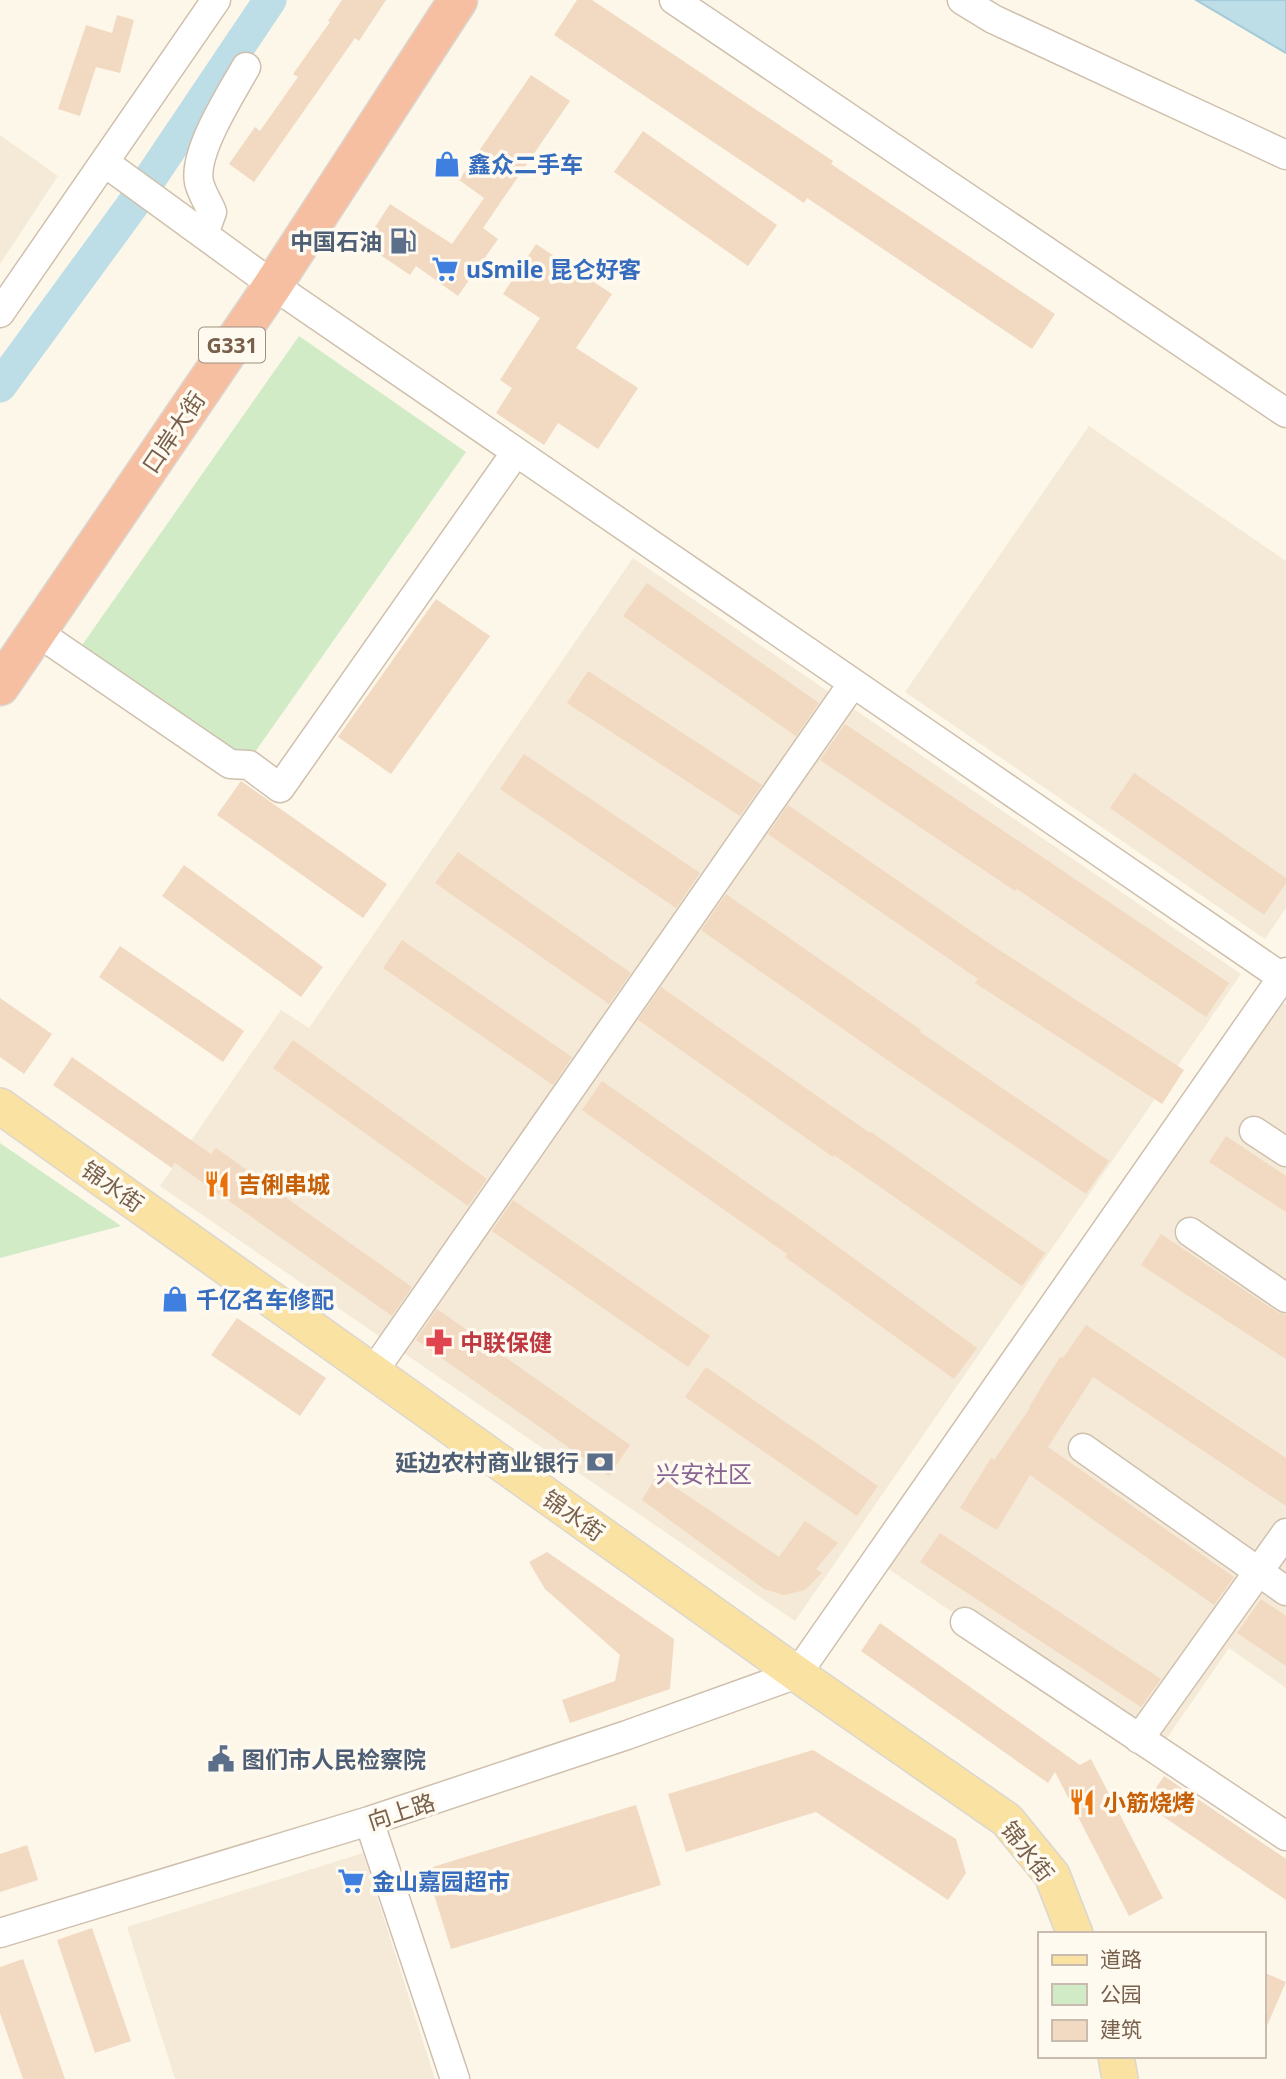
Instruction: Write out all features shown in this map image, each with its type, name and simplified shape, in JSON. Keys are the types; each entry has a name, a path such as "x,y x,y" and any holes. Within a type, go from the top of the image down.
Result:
{"highway":[{"name":"口岸大街","path":"0,686 273,285 458,0"}],"main road":[{"name":"锦水街","path":"0,1106 797,1674 1007,1820 1052,1875 1073,1932"},
{"path":"1116,2058 1120,2079"}],"street":[{"path":"0,313 216,0"},
{"path":"674,0 1286,413"},
{"path":"962,0 993,19 1286,155"},
{"path":"204,234 212,212 199,181 201,162 210,131 246,67"},
{"path":"104,162 273,285 1285,976 797,1674"},
{"path":"37,632 230,764 249,765 280,788 516,452"},
{"path":"373,1371 853,682"},
{"path":"1254,1131 1286,1152"},
{"path":"1190,1232 1286,1298"},
{"path":"1083,1448 1286,1591"},
{"path":"1139,1739 1286,1533"},
{"path":"965,1622 1286,1836"},
{"name":"向上路","path":"0,1933 369,1821 627,1735 797,1674"},
{"path":"369,1821 455,2079"}],"shaded area":[{"path":"0,135 58,176 0,264"},
{"path":"1089,426 1286,561 1286,908 1265,939 905,692"},
{"path":"633,558 1241,974 795,1621 160,1186 281,1010 309,1028"},
{"path":"1275,997 1286,1005 1286,1688 1229,1648 1158,1751 887,1568"},
{"path":"363,1853 435,2079 175,2079 127,1927"}],"green space":[{"path":"299,336 466,452 246,765 80,648"},
{"path":"0,1143 121,1226 0,1258"}],"water":[{"path":"1196,0 1286,0 1286,53"}],"building":[{"path":"342,0 386,0 359,41 355,38 254,182 229,164 255,127 260,131 298,77 293,74 330,22 328,21"},
{"path":"577,0 592,0 1055,314 1032,349 807,198 804,203 554,35"},
{"path":"117,15 134,20 120,73 96,67 80,116 58,109 86,25 112,33"},
{"path":"531,75 570,101 483,228 498,239 458,296 416,266 410,275 364,244 390,204 452,244 484,198 459,180"},
{"path":"643,131 777,225 748,266 614,172"},
{"path":"536,244 612,294 576,348 638,388 598,449 558,423 544,445 496,413 512,388 500,380 540,318 503,294"},
{"path":"647,583 819,703 796,736 623,616"},
{"path":"436,599 490,636 391,774 338,737"},
{"path":"588,671 762,785 740,816 567,703"},
{"path":"845,724 1229,983 1206,1017 820,760"},
{"path":"524,754 700,873 676,908 500,789"},
{"path":"1134,773 1286,878 1286,883 1264,915 1110,808"},
{"path":"241,781 387,884 363,918 217,815"},
{"path":"788,805 987,942 1184,1070 1162,1104 975,983 978,979 768,834"},
{"path":"458,852 631,973 609,1004 435,883"},
{"path":"184,865 323,967 301,997 162,896"},
{"path":"726,894 921,1030 920,1032 1109,1161 1086,1194 701,930"},
{"path":"402,940 572,1057 553,1085 383,968"},
{"path":"120,946 244,1031 223,1062 99,977"},
{"path":"661,987 1045,1253 1022,1286 638,1020"},
{"path":"0,998 52,1034 24,1074 0,1057"},
{"path":"293,1040 487,1179 468,1206 273,1068"},
{"path":"72,1057 211,1154 216,1148 412,1287 392,1316 175,1163 172,1168 53,1085"},
{"path":"602,1081 808,1225 977,1348 954,1379 785,1257 787,1254 582,1110"},
{"path":"1226,1136 1286,1176 1286,1212 1209,1162"},
{"path":"513,1200 710,1336 688,1367 492,1231"},
{"path":"1161,1234 1277,1312 1286,1315 1286,1359 1141,1265"},
{"path":"437,1309 630,1445 609,1476 416,1340"},
{"path":"237,1318 326,1378 300,1416 211,1355"},
{"path":"1086,1325 1286,1458 1286,1506 1093,1377 1048,1447 1234,1577 1214,1605 1030,1475 997,1530 960,1508 991,1458 994,1460 1030,1408 1060,1357 1063,1358"},
{"path":"706,1367 878,1486 857,1516 685,1397"},
{"path":"657,1475 779,1557 805,1521 838,1543 816,1569 822,1573 805,1590 784,1595 764,1589 642,1500"},
{"path":"940,1533 1161,1679 1141,1707 920,1562"},
{"path":"547,1552 674,1639 670,1689 570,1723 562,1700 615,1681 620,1655 545,1589 529,1562"},
{"path":"1261,1599 1286,1616 1286,1666 1237,1633"},
{"path":"880,1623 1080,1765 1091,1759 1163,1898 1129,1916 1055,1772 1048,1783 861,1651"},
{"path":"813,1750 956,1839 966,1873 948,1900 816,1812 686,1852 668,1794"},
{"path":"1164,1776 1286,1859 1286,1900 1145,1804"},
{"path":"636,1805 661,1885 451,1949 426,1869"},
{"path":"27,1845 38,1880 0,1892 0,1854"},
{"path":"92,1928 131,2041 95,2053 57,1940"},
{"path":"23,1959 65,2079 23,2079 0,2013 0,1967"},
{"path":"1265,1973 1286,1982 1265,2030"}],"waterway":[{"path":"0,386 131,207 270,0"}],"place":[{"name":"鑫众二手车","path":"447,164"},
{"name":"中国石油","path":"403,241"},
{"name":"uSmile 昆仑好客","path":"445,269"},
{"name":"吉俐串城","path":"217,1184"},
{"name":"千亿名车修配","path":"175,1299"},
{"name":"中联保健","path":"439,1342"},
{"name":"延边农村商业银行","path":"600,1462"},
{"name":"图们市人民检察院","path":"221,1759"},
{"name":"小筋烧烤","path":"1082,1802"},
{"name":"金山嘉园超市","path":"351,1881"}],"district":[{"name":"兴安社区","path":"704,1473"}]}
